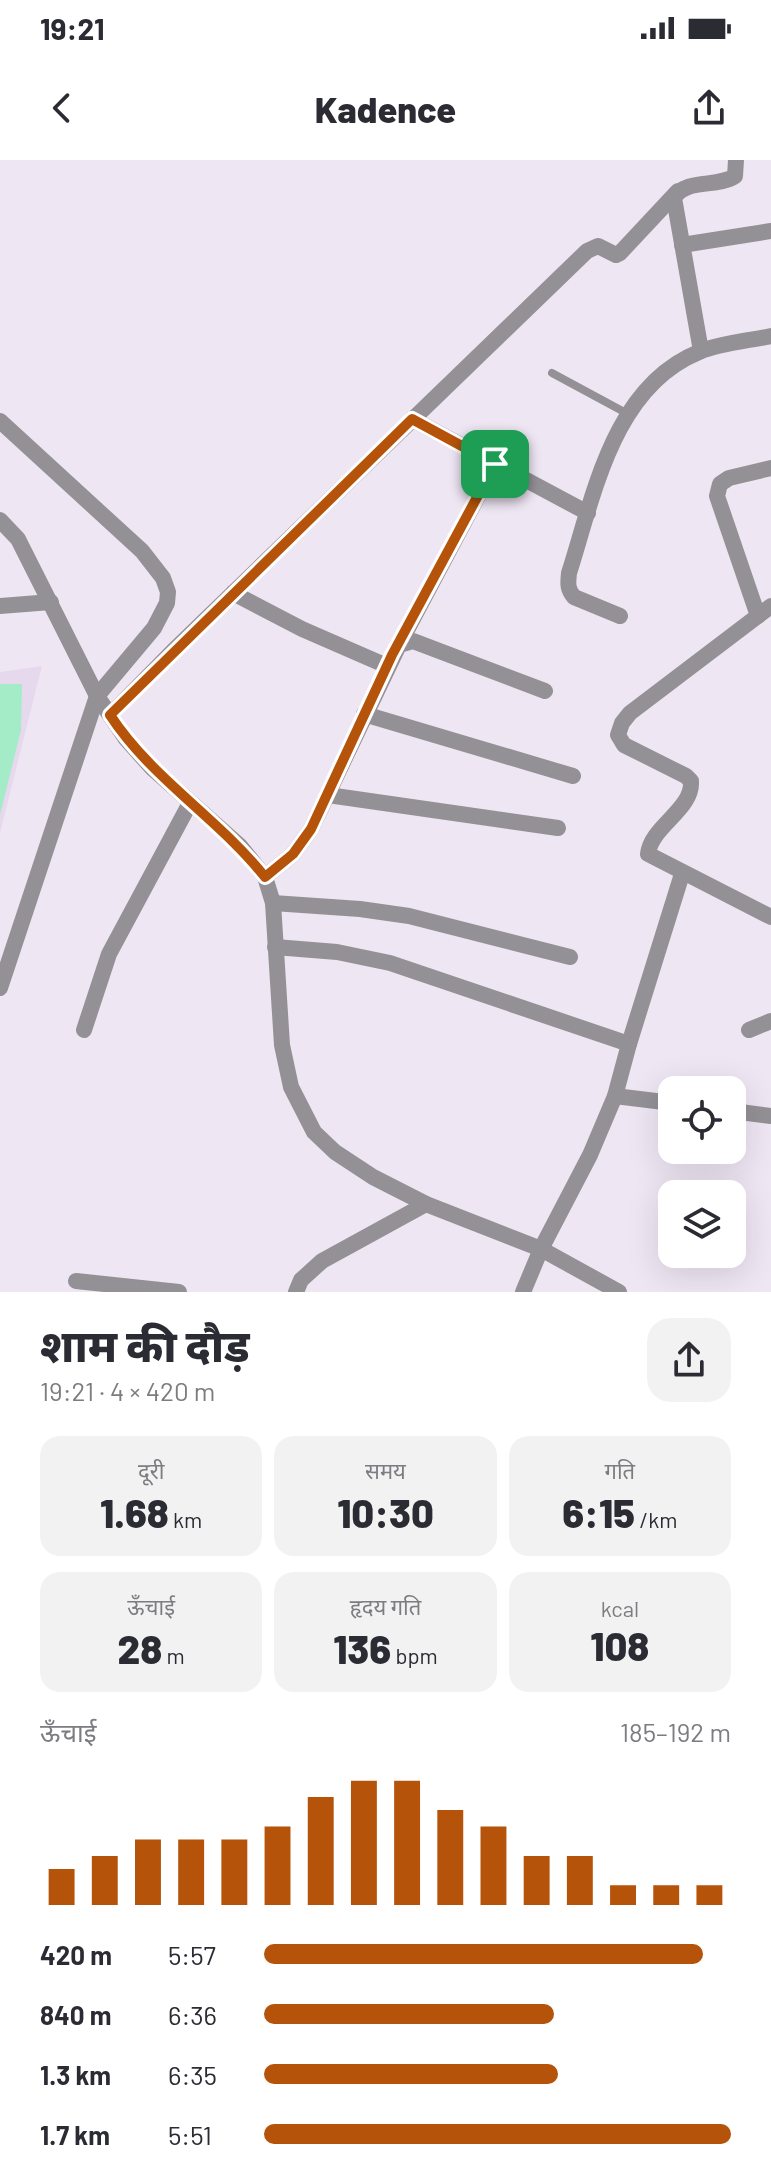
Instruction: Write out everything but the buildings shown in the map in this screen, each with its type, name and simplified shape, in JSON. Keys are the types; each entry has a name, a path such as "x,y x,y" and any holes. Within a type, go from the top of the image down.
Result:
{"street":[{"path":"110,715 587,251 598,246 616,255 620,253 678,191 685,187 728,181 735,176 736,160"},
{"path":"678,191 674,207 701,351"},
{"path":"682,245 771,231"},
{"path":"620,616 574,597 569,592 569,573 612,445 628,414 645,390 661,375 701,351 771,336"},
{"path":"412,419 588,513"},
{"path":"0,421 142,551 163,578 168,592 167,603 154,628 97,696 0,988"},
{"path":"265,877 303,842 387,666 495,464"},
{"path":"771,468 729,478 720,484 717,496 764,611 630,713 618,735 624,745 691,781 690,794 648,848 648,854 771,917"},
{"path":"0,520 18,539 97,696 126,739 152,768 240,846 265,877 273,903 282,1045 291,1087 314,1132 335,1152 373,1177 426,1204 541,1249 619,1292"},
{"path":"233,593 324,639 387,666"},
{"path":"0,606 51,602"},
{"path":"399,645 413,641 545,691"},
{"path":"364,714 573,776"},
{"path":"328,795 558,828"},
{"path":"84,1030 109,954 190,803"},
{"path":"523,1292 541,1249 590,1155 615,1096 682,874"},
{"path":"273,903 409,916 570,957"},
{"path":"275,947 337,952 390,963 629,1044"},
{"path":"749,1030 771,1021"},
{"path":"615,1096 658,1101"},
{"path":"746,1113 771,1116"},
{"path":"296,1292 301,1280 322,1261 426,1204"},
{"path":"76,1281 179,1292"}],"lane":[{"path":"552,373 628,414"}],"shaded area":[{"path":"42,666 0,833 0,672"}],"green space":[{"path":"0,684 22,684 21,730 0,815"}],"route":[{"path":"412,419 495,464 392,655 311,829 293,854 265,877 240,846 152,768 110,715 412,419"}]}
